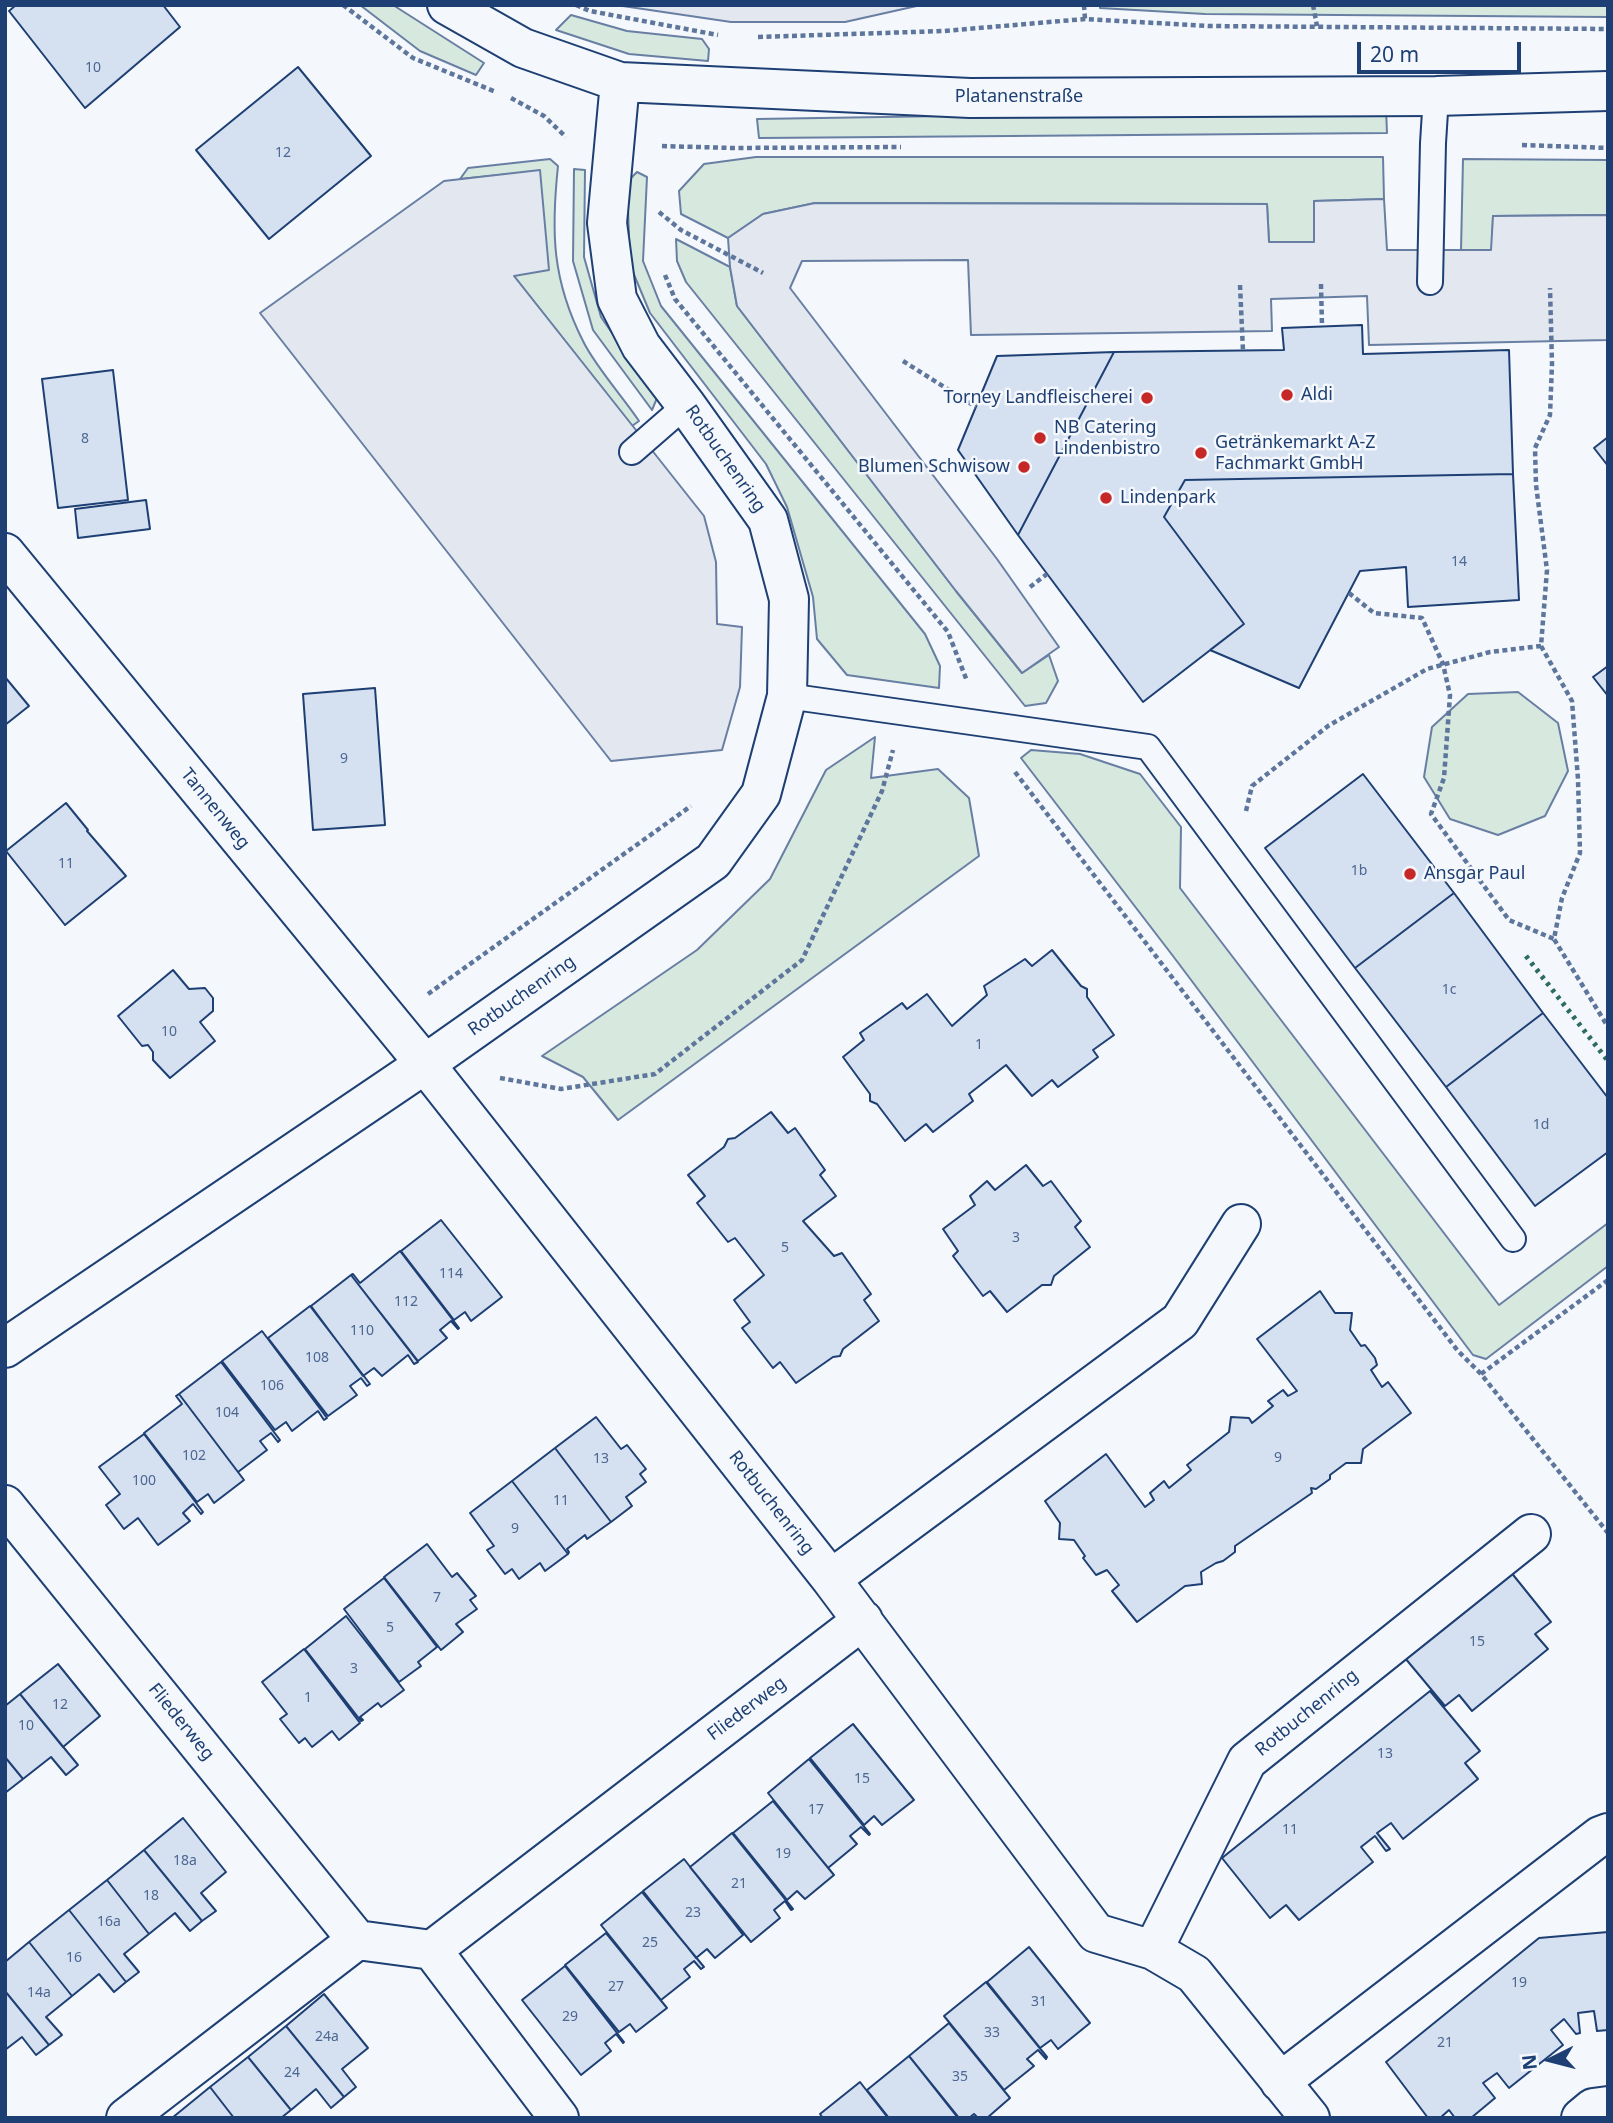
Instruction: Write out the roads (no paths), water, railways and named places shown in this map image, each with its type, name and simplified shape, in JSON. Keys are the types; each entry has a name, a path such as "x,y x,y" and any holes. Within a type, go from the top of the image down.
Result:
{"street":[{"name":"Platanenstraße","path":"447,5 523,48 620,82 970,98 1436,96 1608,91"},
{"name":"Rotbuchenring","path":"5,1348 425,1064 713,861 761,794 787,696 789,599 768,520 641,346 617,299 607,223 620,82"},
{"name":"Tannenweg","path":"5,553 425,1064"},
{"name":"Rotbuchenring","path":"425,1064 831,1578 1096,1933 1153,1950 1194,1974 1305,2116"},
{"path":"831,1578 1180,1321 1241,1224"},
{"name":"Fliederweg","path":"5,1505 356,1940"},
{"name":"Rotbuchenring","path":"1153,1950 1247,1761 1531,1534"},
{"name":"Fliederweg","path":"432,1950 863,1620"},
{"path":"1280,2082 1600,1836 1608,1833"},
{"path":"126,2118 356,1940 432,1950 559,2118"},
{"path":"1581,2118 1593,2108 1608,2106"}],"lane":[{"path":"1430,282 1436,96"},
{"path":"632,452 686,405"},
{"path":"787,696 1148,747 1513,1239"}],"place":[{"name":"Aldi","path":"1287,395"},
{"name":"Torney Landfleischerei","path":"1147,398"},
{"name":"NB Catering Lindenbistro","path":"1040,438"},
{"name":"Getränkemarkt A-Z Fachmarkt GmbH","path":"1201,453"},
{"name":"Blumen Schwisow","path":"1024,467"},
{"name":"Lindenpark","path":"1106,498"},
{"name":"Ansgar Paul","path":"1410,874"}]}
